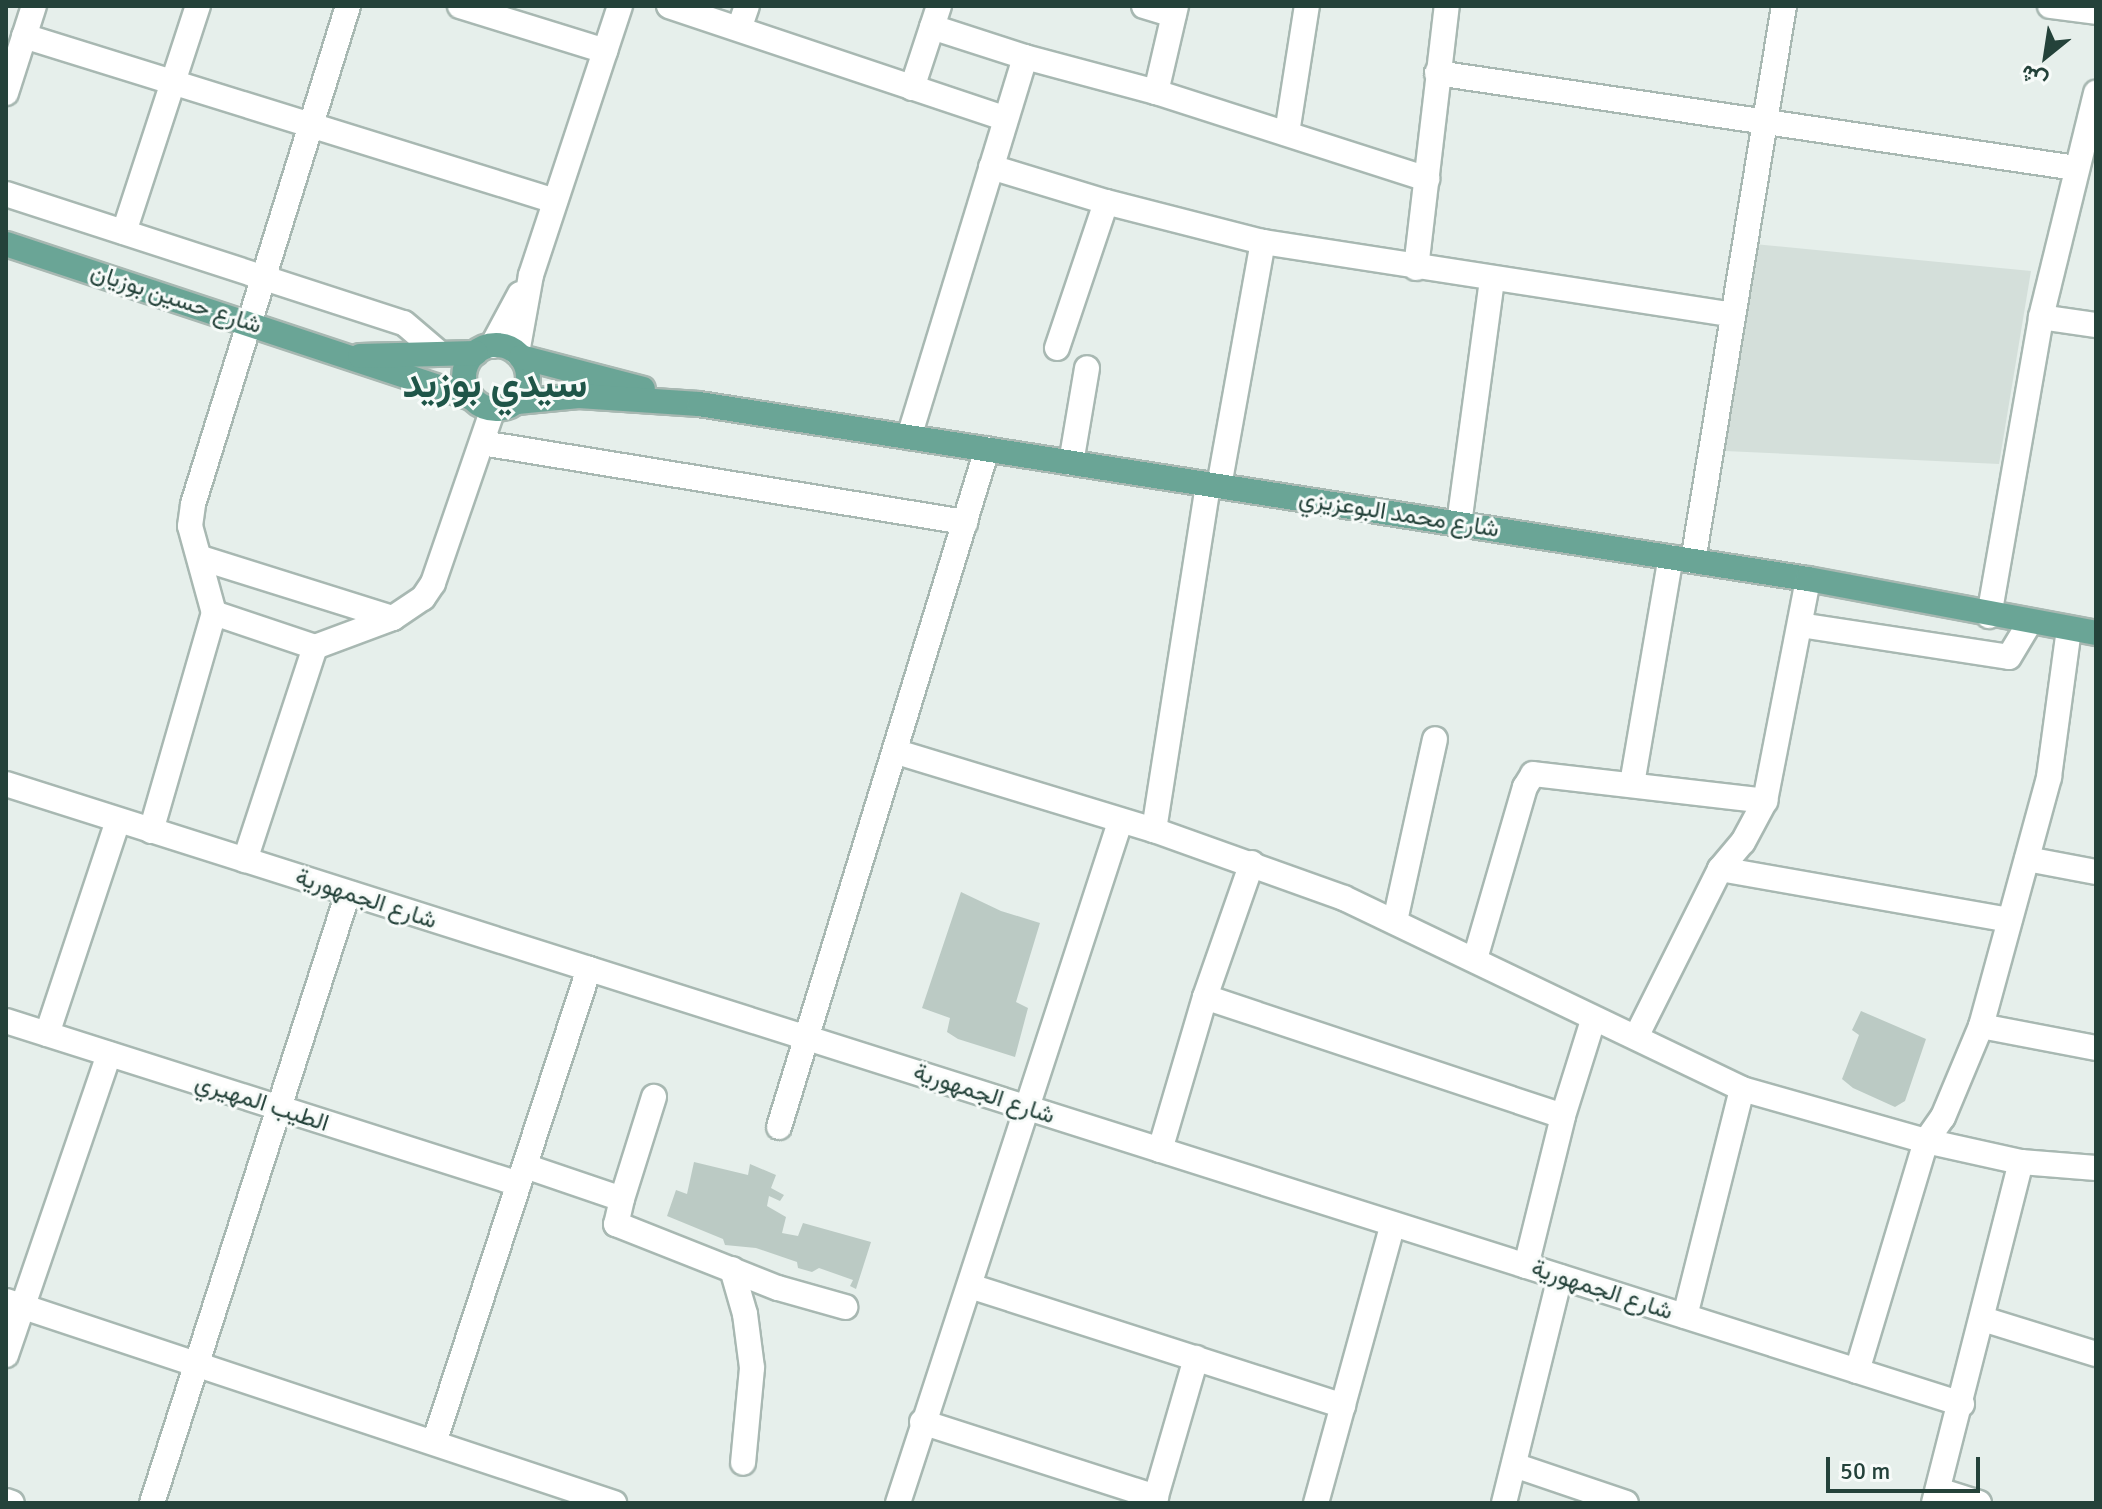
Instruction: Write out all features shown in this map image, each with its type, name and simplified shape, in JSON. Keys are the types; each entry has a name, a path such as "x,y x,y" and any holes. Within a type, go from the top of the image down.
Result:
{"main road":[{"name":"شارع حسين بوزيان","path":"6,244 472,398"},
{"name":"شارع حسين بوزيان","path":"346,357 484,350"},
{"path":"484,350 519,355 528,380 517,402 493,409 472,398 464,374 484,350"},
{"name":"شارع محمد البوعزيزي","path":"519,355 699,404"},
{"name":"شارع محمد البوعزيزي","path":"517,402 579,396 699,404 1808,579 1989,616 2096,633"}],"street":[{"path":"6,93 34,6"},
{"path":"124,232 198,6"},
{"path":"151,831 214,613 190,526 193,504 348,6"},
{"path":"460,6 605,51"},
{"path":"519,355 531,275 620,6"},
{"path":"669,6 1006,119"},
{"path":"739,29 747,6"},
{"path":"1144,6 1175,10 1156,92"},
{"path":"1287,133 1307,6"},
{"path":"1416,268 1447,6"},
{"path":"1632,784 1732,315 1784,6"},
{"path":"2050,6 2096,12"},
{"path":"912,88 935,17 1025,57 1156,92 1427,179"},
{"path":"24,36 555,201"},
{"path":"909,437 1025,57"},
{"path":"1437,73 2076,168"},
{"path":"1989,616 2041,317 2076,168 2095,105"},
{"path":"991,167 1106,202 1263,242 1732,315"},
{"path":"6,194 404,323 439,353"},
{"path":"1057,348 1106,202"},
{"path":"1154,830 1213,485 1263,242"},
{"path":"484,350 531,275"},
{"path":"1459,524 1492,280"},
{"path":"2041,317 2096,325"},
{"path":"1071,463 1087,368"},
{"path":"214,613 315,647 393,618 423,598 433,583 493,409"},
{"path":"482,443 966,522"},
{"path":"779,1127 897,752 987,449"},
{"path":"201,558 393,618"},
{"path":"1636,1037 1720,869 1743,842 1765,801 1808,579"},
{"path":"1800,625 2009,657 2030,622"},
{"path":"1857,1371 1926,1141 1943,1117 1981,1026 2049,777 2069,629"},
{"path":"245,860 315,647"},
{"path":"1395,921 1435,739"},
{"path":"897,752 1252,863 1395,921 1593,1020 1636,1037 1742,1089 1926,1141 2021,1162 2096,1168"},
{"path":"1475,959 1519,807 1533,774 1765,801"},
{"name":"شارع الجمهورية","path":"6,784 1962,1404"},
{"path":"47,1034 118,820"},
{"path":"898,1503 1120,822"},
{"path":"2027,859 2096,872"},
{"path":"1160,1150 1205,997 1252,863"},
{"path":"1720,869 2010,920"},
{"path":"152,1503 348,893"},
{"path":"434,1443 589,969"},
{"path":"1205,997 1563,1116"},
{"path":"1526,1266 1563,1116 1593,1020"},
{"name":"الطيب المهيري","path":"6,1021 278,1108 622,1199"},
{"path":"1981,1026 2096,1048"},
{"path":"6,1355 15,1304 109,1054"},
{"path":"1685,1316 1742,1089"},
{"path":"654,1097 616,1224 789,1292 845,1307"},
{"path":"1979,1503 1936,1496 1962,1404 2021,1162"},
{"path":"1316,1503 1393,1224"},
{"path":"732,1269 745,1314 752,1368 743,1463"},
{"path":"1504,1503 1560,1277"},
{"path":"970,1286 1343,1406"},
{"path":"15,1304 614,1503"},
{"path":"1983,1319 2096,1354"},
{"path":"922,1422 1155,1500 1196,1358"},
{"path":"1514,1465 1626,1503"},
{"path":"6,1501 12,1503"}],"shaded area":[{"path":"1754,244 2031,271 1999,464 1725,451"}],"building":[{"path":"961,892 1001,911 1040,923 1016,1002 1028,1008 1015,1057 958,1039 947,1032 950,1018 922,1008"},
{"path":"1861,1011 1926,1039 1905,1101 1895,1107 1853,1088 1842,1079 1859,1035 1852,1030"},
{"path":"694,1162 748,1175 750,1164 776,1175 771,1188 784,1195 780,1201 769,1196 767,1206 786,1217 782,1233 798,1236 803,1223 871,1242 856,1289 850,1286 853,1280 819,1268 812,1272 798,1268 797,1262 756,1248 725,1245 723,1239 667,1216 676,1190 687,1194"}],"district":[{"name":"سيدي بوزيد","path":"495,384"}]}
